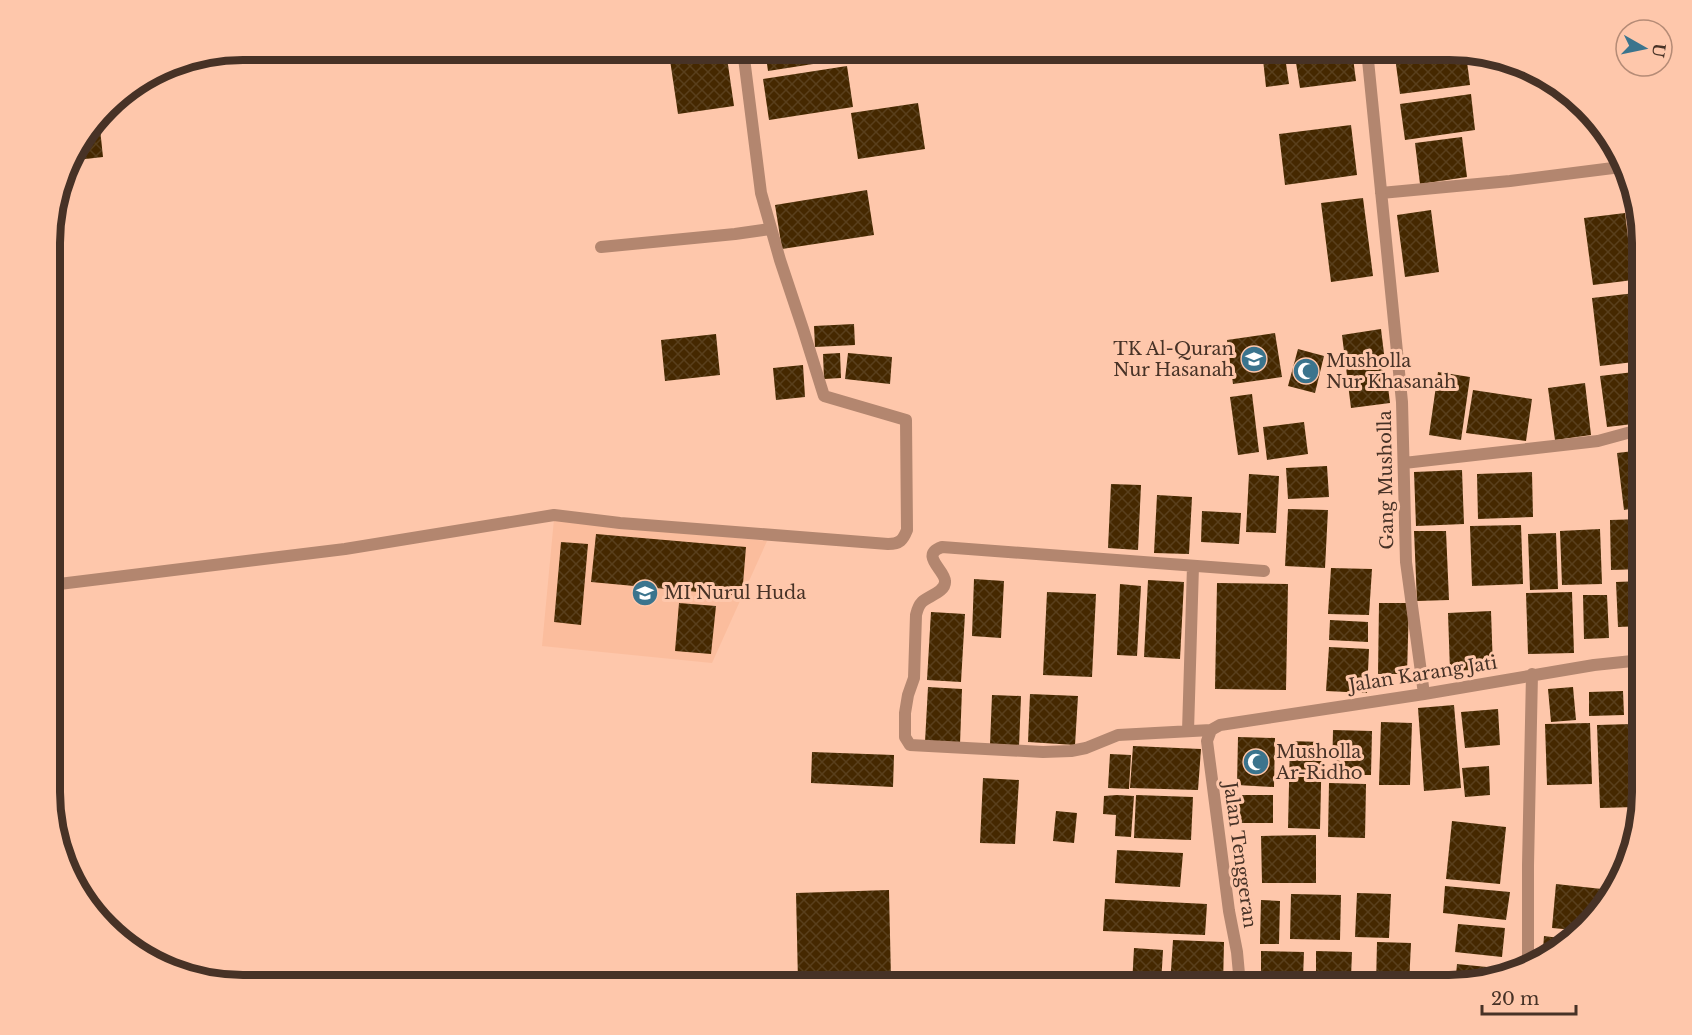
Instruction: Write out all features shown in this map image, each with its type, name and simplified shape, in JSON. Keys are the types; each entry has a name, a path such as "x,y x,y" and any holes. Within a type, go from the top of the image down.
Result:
{"street":[{"path":"60,584 345,549 554,515 620,523 888,544 901,541 907,530 906,420 824,396 770,229 761,193 744,60"},
{"name":"Gang Musholla","path":"1368,60 1402,402 1406,562 1424,694"},
{"path":"1381,193 1615,168"},
{"path":"601,247 770,229"},
{"path":"1404,463 1598,441 1632,432"},
{"name":"Jalan Karang Jati","path":"1193,566 942,547 936,549 933,553 933,560 943,574 945,584 918,607 914,678 905,713 905,737 910,745 915,747 1071,751 1086,748 1118,735 1211,730 1220,725 1594,665 1632,661"},
{"path":"1188,731 1193,566 1264,571"},
{"path":"1528,957 1532,675"},
{"name":"Jalan Tenggeran","path":"1211,730 1207,741 1239,975"}],"shaded area":[{"name":"MI Nurul Huda","path":"554,519 767,541 712,663 542,646"}],"building":[{"path":"670,60 727,60 734,106 678,114"},
{"path":"766,60 839,60 768,71"},
{"path":"1263,60 1285,60 1289,84 1266,87"},
{"path":"1296,60 1353,60 1356,81 1300,88"},
{"path":"1395,60 1467,61 1470,85 1400,94"},
{"path":"847,66 853,107 769,120 763,79"},
{"path":"1471,94 1475,130 1405,140 1400,104"},
{"path":"918,103 925,149 858,159 851,113"},
{"path":"1351,125 1357,175 1285,185 1279,134"},
{"path":"100,129 103,157 81,160"},
{"path":"1462,137 1467,177 1420,184 1415,143"},
{"path":"867,190 874,235 782,249 775,205"},
{"path":"1363,198 1373,276 1331,282 1321,203"},
{"path":"1431,210 1439,272 1405,277 1397,215"},
{"path":"1625,213 1632,280 1593,285 1584,218"},
{"path":"1632,293 1632,362 1600,366 1592,298"},
{"path":"854,324 855,345 815,347 814,326"},
{"path":"1381,329 1390,403 1351,408 1342,335"},
{"name":"TK Al-Quran Nur Hasanah","path":"1275,333 1282,377 1233,384 1227,340"},
{"path":"716,334 720,375 665,381 661,340"},
{"name":"Musholla Nur Khasanah","path":"1298,349 1324,356 1315,393 1288,386"},
{"path":"840,353 841,378 824,379 823,354"},
{"path":"848,353 892,357 890,384 845,379"},
{"path":"803,365 805,397 776,400 773,368"},
{"path":"1438,372 1470,377 1461,440 1429,435"},
{"path":"1632,372 1632,424 1607,427 1600,376"},
{"path":"1585,383 1591,435 1555,440 1548,388"},
{"path":"1473,390 1532,399 1526,441 1466,433"},
{"path":"1252,394 1259,452 1238,455 1230,397"},
{"path":"1304,422 1308,454 1267,460 1263,427"},
{"path":"1632,451 1632,509 1624,510 1617,453"},
{"path":"1327,466 1329,497 1288,499 1286,468"},
{"path":"1462,470 1464,524 1416,526 1414,472"},
{"path":"1532,472 1533,517 1478,519 1477,474"},
{"path":"1249,474 1279,476 1276,533 1246,532"},
{"path":"1111,484 1141,485 1138,550 1108,548"},
{"path":"1157,495 1192,497 1189,554 1154,553"},
{"path":"1288,509 1328,510 1325,568 1285,566"},
{"path":"1202,511 1241,513 1239,544 1201,542"},
{"path":"1632,519 1632,569 1611,570 1610,520"},
{"path":"1521,525 1523,584 1472,586 1470,526"},
{"path":"1600,529 1602,584 1562,585 1560,531"},
{"path":"1414,531 1446,531 1449,600 1417,601"},
{"path":"1556,533 1558,589 1530,590 1528,534"},
{"path":"596,534 746,547 742,596 591,582"},
{"path":"561,542 588,544 581,625 554,622"},
{"path":"1331,568 1372,569 1369,615 1328,614"},
{"path":"974,579 1004,581 1001,638 972,636"},
{"path":"1148,580 1184,582 1180,659 1144,657"},
{"path":"1632,581 1632,626 1618,627 1616,582"},
{"path":"1217,583 1288,584 1286,690 1215,689"},
{"path":"1120,584 1141,586 1137,656 1117,655"},
{"path":"1047,592 1096,594 1092,677 1043,675"},
{"path":"1572,592 1574,653 1528,654 1526,593"},
{"path":"1583,595 1607,595 1609,638 1584,639"},
{"path":"679,603 716,606 711,654 675,651"},
{"path":"1379,603 1409,603 1407,674 1378,674"},
{"path":"1491,611 1493,669 1450,671 1448,613"},
{"path":"931,612 965,614 961,682 927,680"},
{"path":"1330,620 1368,622 1368,642 1329,640"},
{"path":"1329,647 1369,649 1367,693 1326,691"},
{"path":"928,687 962,689 960,744 925,742"},
{"path":"1573,687 1576,720 1551,722 1548,689"},
{"path":"1623,691 1624,715 1589,716 1589,692"},
{"path":"1030,694 1078,696 1075,745 1028,742"},
{"path":"992,695 1021,696 1019,747 990,745"},
{"path":"1454,705 1461,788 1424,791 1418,708"},
{"path":"1498,709 1500,745 1465,748 1461,712"},
{"path":"1381,722 1412,723 1410,785 1379,785"},
{"path":"1590,723 1592,784 1547,785 1545,724"},
{"path":"1632,724 1631,807 1600,808 1597,725"},
{"path":"1333,730 1372,731 1371,775 1332,775"},
{"name":"Musholla Ar-Ridho","path":"1238,737 1275,738 1274,787 1237,785"},
{"path":"1290,741 1322,742 1320,829 1288,828"},
{"path":"1133,746 1201,749 1198,790 1130,788"},
{"path":"812,752 894,755 893,787 811,783"},
{"path":"1110,754 1131,755 1129,789 1108,788"},
{"path":"1489,766 1490,795 1465,797 1462,768"},
{"path":"983,778 1019,780 1015,844 980,843"},
{"path":"1329,783 1366,784 1365,838 1328,837"},
{"path":"1136,795 1193,797 1191,840 1134,838"},
{"path":"1236,795 1273,795 1273,823 1235,823"},
{"path":"1104,796 1134,796 1131,837 1115,836 1116,815 1103,814"},
{"path":"1056,811 1077,813 1074,843 1053,841"},
{"path":"1452,821 1506,827 1500,884 1446,879"},
{"path":"1316,835 1316,883 1262,883 1261,836"},
{"path":"1117,850 1183,853 1180,887 1115,883"},
{"path":"1556,884 1602,889 1594,903 1569,929 1552,928"},
{"path":"1445,886 1510,892 1506,920 1443,913"},
{"path":"889,890 891,975 798,975 796,893"},
{"path":"1357,893 1391,894 1389,938 1355,937"},
{"path":"1291,894 1341,895 1340,940 1290,939"},
{"path":"1105,899 1207,904 1205,935 1103,931"},
{"path":"1261,900 1280,901 1279,944 1260,944"},
{"path":"1458,924 1505,928 1502,957 1455,952"},
{"path":"1544,936 1559,938 1551,944 1543,949"},
{"path":"1173,940 1224,942 1223,975 1171,975"},
{"path":"1377,942 1411,943 1409,975 1376,975"},
{"path":"1134,948 1163,950 1162,975 1133,975"},
{"path":"1261,951 1304,952 1303,975 1261,975"},
{"path":"1316,951 1352,952 1351,975 1316,975"},
{"path":"1457,964 1497,968 1485,971 1456,975"}],"place":[{"name":"TK Al-Quran Nur Hasanah","path":"1254,359"},
{"name":"Musholla Nur Khasanah","path":"1306,371"},
{"name":"MI Nurul Huda","path":"645,593"},
{"name":"Musholla Ar-Ridho","path":"1256,762"}]}
